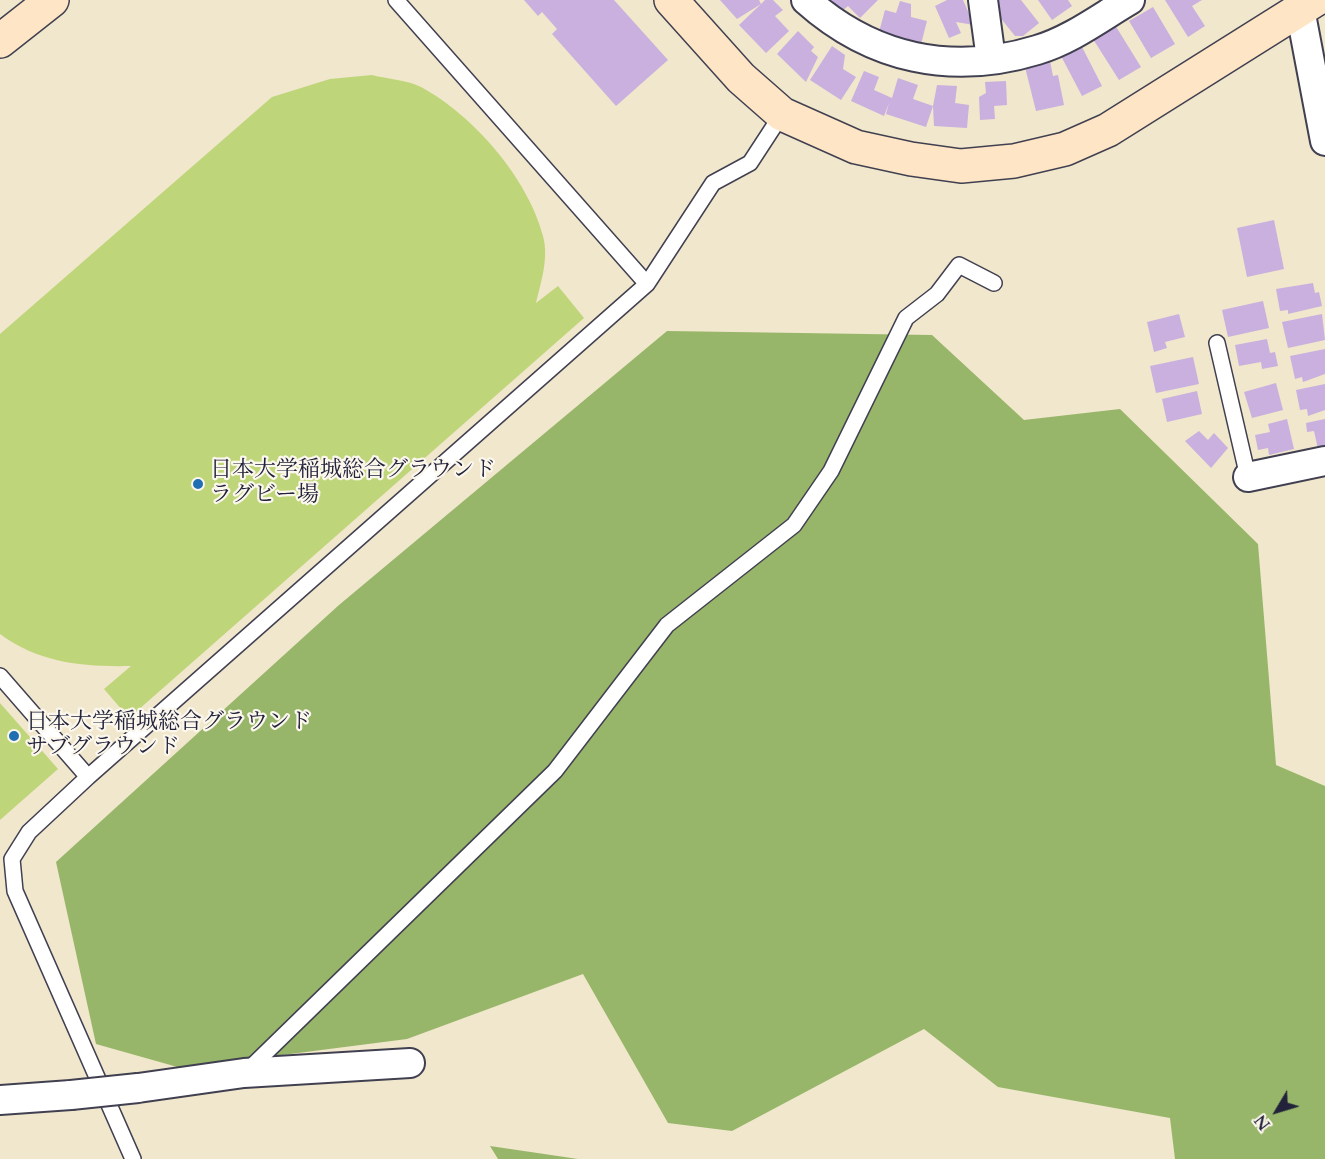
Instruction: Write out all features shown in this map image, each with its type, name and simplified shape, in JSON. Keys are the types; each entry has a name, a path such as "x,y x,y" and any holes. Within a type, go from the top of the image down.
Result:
{"street":[{"path":"0,41 52,0"},
{"path":"671,0 741,78 782,114 856,147 911,159 961,166 1014,161 1065,149 1108,130 1307,5 1325,141"},
{"path":"806,0 831,22 866,42 898,55 939,62 992,59 1037,50 1067,37 1131,0"},
{"path":"983,0 992,59"},
{"path":"1248,477 1325,461"},
{"path":"0,1100 138,1088 244,1073 410,1063"}],"lane":[{"path":"396,0 647,284"},
{"path":"133,1159 15,891 12,859 28,832 647,284 713,183 750,162 782,114"},
{"path":"244,1073 555,771 667,626 794,525 831,471 906,318 936,294 959,265 994,283"},
{"path":"1217,343 1248,477"},
{"path":"0,676 88,777"}],"green space":[{"name":"日本大学稲城総合グラウンド ラグビー場","path":"372,75 416,85 441,99 460,114 496,150 525,192 536,214 543,236 545,261 536,303 558,286 584,318 129,718 104,689 131,666 96,666 62,661 30,651 0,634 0,334 272,97 330,79"},
{"path":"667,331 932,335 1024,420 1120,409 1258,544 1276,765 1325,786 1325,1159 1175,1159 1170,1118 998,1087 924,1029 732,1131 668,1123 583,974 407,1039 181,1068 96,1044 56,862 339,605"},
{"name":"日本大学稲城総合グラウンド サブグラウンド","path":"0,703 58,769 0,820"},
{"path":"490,1146 578,1159 498,1159"}],"building":[{"path":"524,0 614,0 668,60 616,106 552,34 557,29 542,12 538,16"},
{"path":"720,0 759,0 761,4 737,19"},
{"path":"765,0 773,0 783,10 775,16 789,31 766,53 739,25"},
{"path":"831,0 878,0 860,18 848,6 842,11"},
{"path":"947,0 963,0 974,25 956,22 961,33 949,38 935,6"},
{"path":"997,0 1021,0 1039,23 1023,36 1015,36 990,5"},
{"path":"1038,0 1068,0 1072,6 1052,20"},
{"path":"1165,0 1202,0 1192,6 1205,26 1188,37"},
{"path":"900,1 911,4 911,17 927,21 921,44 879,32 885,10 896,13"},
{"path":"1153,7 1175,44 1151,58 1129,21"},
{"path":"1115,25 1141,67 1119,80 1093,39"},
{"path":"798,31 814,47 811,51 818,57 806,82 777,54"},
{"path":"1080,43 1102,86 1082,96 1060,54"},
{"path":"832,46 845,55 843,69 856,77 841,100 810,80"},
{"path":"1050,61 1053,76 1058,75 1064,105 1036,111 1025,67"},
{"path":"864,71 879,77 874,90 892,98 898,78 918,85 913,99 933,106 926,127 886,114 889,103 884,116 851,101"},
{"path":"1006,81 1007,105 994,106 995,119 980,120 979,97 986,93 985,82"},
{"path":"937,85 957,86 955,103 969,105 967,128 934,126 933,106"},
{"path":"1274,220 1284,269 1247,277 1237,228"},
{"path":"1313,283 1315,293 1319,292 1322,306 1288,314 1288,310 1280,311 1276,289"},
{"path":"1263,301 1269,328 1228,337 1222,310"},
{"path":"1179,314 1185,337 1165,342 1167,348 1154,352 1147,322"},
{"path":"1322,314 1325,340 1288,348 1282,322"},
{"path":"1267,339 1270,353 1275,352 1278,366 1262,369 1261,362 1239,366 1235,345"},
{"path":"1325,349 1325,374 1303,382 1302,377 1295,379 1290,356"},
{"path":"1193,357 1199,384 1156,393 1150,366"},
{"path":"1276,383 1283,410 1252,418 1244,392"},
{"path":"1325,384 1325,410 1308,416 1307,409 1300,410 1296,390"},
{"path":"1197,391 1202,414 1167,422 1162,399"},
{"path":"1287,419 1294,449 1269,455 1268,448 1258,450 1255,435 1270,432 1268,424"},
{"path":"1325,419 1325,448 1318,449 1314,431 1307,432 1306,423"},
{"path":"1199,431 1208,440 1214,433 1228,448 1211,468 1185,441"}],"place":[{"name":"日本大学稲城総合グラウンド ラグビー場","path":"198,484"},
{"name":"日本大学稲城総合グラウンド サブグラウンド","path":"14,736"}]}
